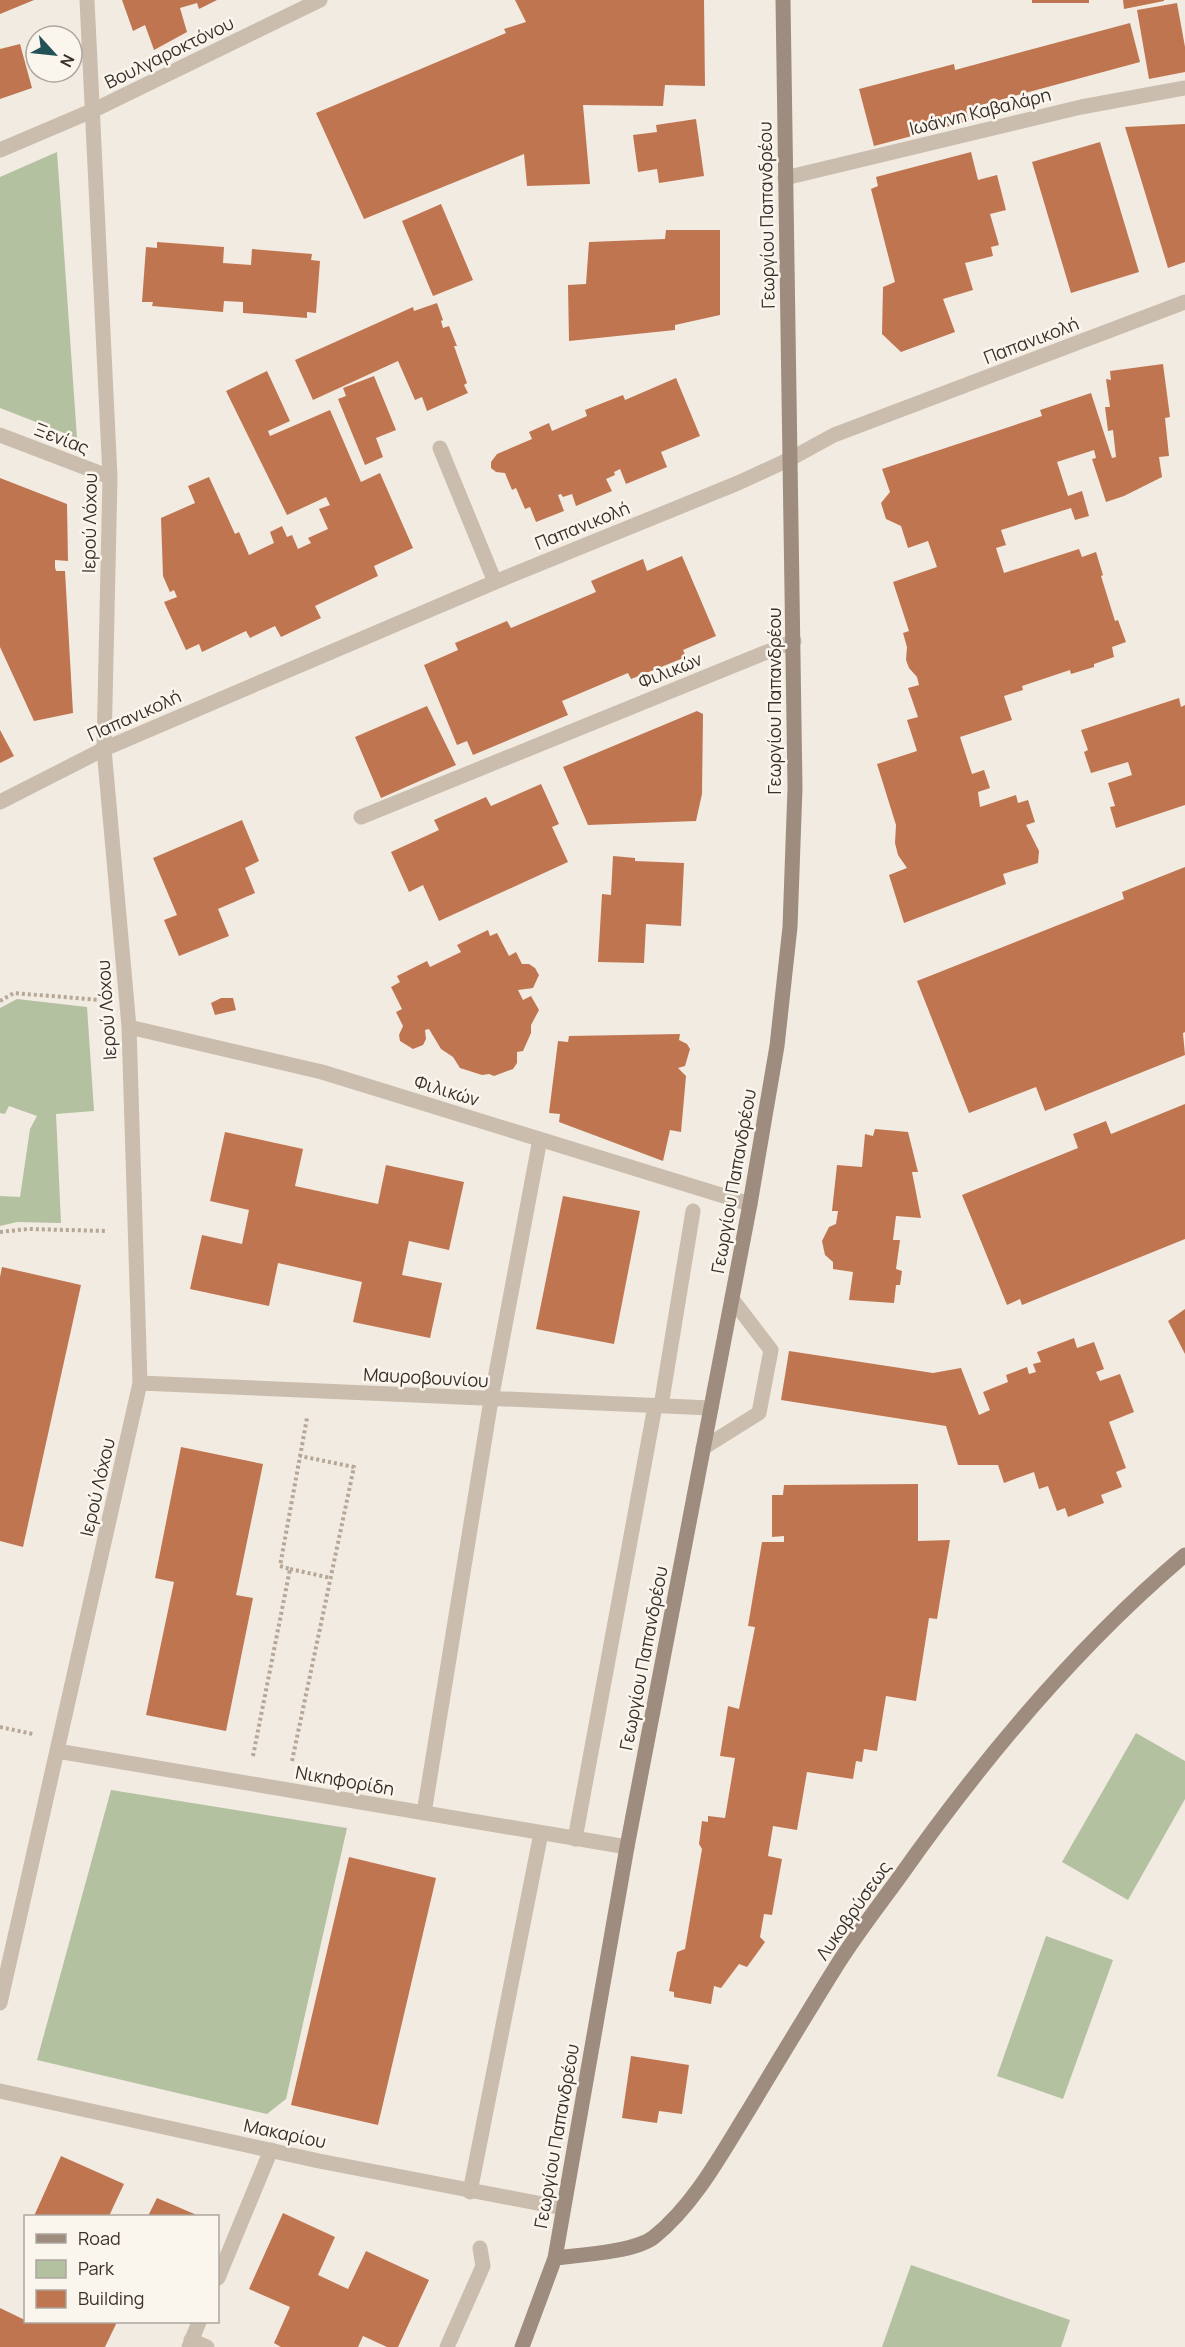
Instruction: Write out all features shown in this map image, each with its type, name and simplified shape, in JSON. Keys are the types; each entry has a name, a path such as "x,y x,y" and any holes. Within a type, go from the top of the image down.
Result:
{"main road":[{"name":"Γεωργίου Παπανδρέου","path":"522,2347 555,2258 627,1846 750,1204 777,1046 790,927 795,788 783,0"},
{"name":"Λυκοβρύσεως","path":"555,2258 611,2251 635,2245 651,2239 670,2223 714,2166 840,1960 950,1805 1023,1717 1091,1644 1185,1555"}],"street":[{"name":"Ιερού Λόχου","path":"0,2003 140,1383 129,1027 104,749 110,477 87,0"},
{"name":"Βουλγαροκτόνου","path":"0,150 94,110 320,0"},
{"name":"Ιωάννη Καβαλάρη","path":"785,178 1081,106 1185,88"},
{"name":"Παπανικολή","path":"0,802 104,749 495,582 738,483 834,435 1185,302"},
{"name":"Ξενίας","path":"0,435 110,477"},
{"path":"440,448 495,582"},
{"name":"Φιλικών","path":"361,817 794,641"},
{"name":"Φιλικών","path":"129,1027 322,1072 750,1204"},
{"path":"424,1813 491,1400 540,1139"},
{"path":"575,1839 693,1211"},
{"path":"703,1448 759,1413 771,1350 732,1299"},
{"name":"Μαυροβουνίου","path":"140,1383 711,1408"},
{"name":"Νικηφορίδη","path":"57,1751 627,1846"},
{"path":"470,2192 541,1833"},
{"name":"Μακαρίου","path":"0,2091 470,2192 563,2208"},
{"path":"219,2276 271,2150"},
{"path":"447,2347 483,2266 480,2248"},
{"path":"199,2323 190,2344 207,2347"}],"path":[{"path":"0,1001 14,993 126,1002"},
{"path":"0,1232 28,1229 134,1232"},
{"path":"312,1391 280,1566 331,1578"},
{"path":"286,1790 354,1467 300,1456"},
{"path":"248,1784 290,1569"}],"green space":[{"path":"57,152 77,438 0,408 0,177"},
{"path":"17,999 87,1007 94,1111 56,1114 61,1223 17,1222 0,1226 0,1196 20,1197 30,1129 37,1116 9,1106 5,1114 0,1113 0,1008"},
{"path":"1136,1733 1185,1761 1185,1799 1128,1900 1062,1862"},
{"path":"111,1790 347,1828 286,2099 267,2114 37,2060"},
{"path":"1046,1936 1113,1960 1063,2099 997,2076"},
{"path":"911,2265 1070,2320 1061,2347 882,2347"}],"building":[{"path":"0,0 34,0 0,14"},
{"path":"122,0 217,0 199,9 197,3 180,8 187,32 154,50 145,25 133,31"},
{"path":"515,0 704,0 705,86 665,85 663,106 583,105 590,184 527,186 524,154 364,219 316,113 506,33 504,29 526,22"},
{"path":"1032,0 1089,0 1089,3 1032,3"},
{"path":"1123,0 1164,0 1164,1 1124,9"},
{"path":"1177,3 1185,47 1185,72 1149,79 1137,10"},
{"path":"1130,23 1140,62 966,109 969,121 874,146 859,89 954,64 955,70"},
{"path":"20,44 24,59 24,84 31,84 32,88 0,99 0,49"},
{"path":"696,119 704,176 659,183 657,169 638,172 633,135 657,132 656,125"},
{"path":"1185,124 1185,262 1168,268 1125,127"},
{"path":"1100,142 1139,272 1071,293 1032,162"},
{"path":"971,152 978,180 997,175 1006,210 990,214 999,245 991,247 993,256 965,263 973,290 943,299 955,332 901,352 882,334 883,287 895,282 871,189 878,186 876,177"},
{"path":"441,204 473,280 433,296 402,221"},
{"path":"666,230 720,230 720,315 675,325 675,330 569,341 568,285 586,284 589,242 665,239"},
{"path":"157,242 224,247 223,263 251,265 252,249 312,254 311,260 320,261 316,313 307,312 307,318 243,313 243,302 224,301 223,312 152,306 153,302 142,302 146,247 157,248"},
{"path":"437,303 443,320 441,321 443,328 449,326 457,346 454,346 467,383 464,385 468,393 427,411 422,397 415,400 398,361 313,400 295,360 413,307 414,311"},
{"path":"1163,364 1170,417 1165,418 1169,456 1159,457 1162,477 1124,496 1106,502 1092,459 1096,458 1094,450 1057,462 1068,496 1082,491 1089,516 1075,520 1071,508 1001,530 1006,545 996,548 1004,573 1079,549 1082,557 1096,552 1115,621 1118,620 1126,642 1112,647 1114,657 1094,664 1094,667 1071,674 1070,670 1022,686 1023,690 1004,696 1012,720 960,737 972,774 984,770 990,788 978,792 980,807 1016,795 1018,803 1028,800 1035,822 1026,825 1039,851 1038,863 1003,874 1006,884 904,923 889,875 907,868 898,855 895,843 896,825 877,764 917,751 907,720 918,717 908,688 919,685 917,677 909,668 906,660 907,647 903,633 909,631 893,582 937,567 928,541 908,548 901,526 886,519 881,503 890,492 882,469 1042,416 1040,410 1091,393 1112,458 1116,457 1113,430 1108,431 1105,407 1110,407 1106,379 1111,380 1110,371"},
{"path":"267,371 290,421 268,431 270,436 330,410 361,482 380,473 413,548 374,566 378,576 315,606 321,618 281,637 275,626 250,638 246,631 202,652 199,644 186,650 164,602 177,597 174,590 170,592 163,576 161,518 195,503 188,486 209,477 235,534 239,532 249,555 274,543 270,532 282,526 287,537 292,535 298,549 311,543 308,538 328,529 319,509 330,505 326,497 287,515 226,391"},
{"path":"374,376 396,430 376,438 383,457 365,465 338,399 346,396 343,388"},
{"path":"676,378 700,436 661,452 667,467 626,484 620,469 614,472 615,475 606,479 612,491 576,506 572,494 563,497 561,494 558,495 564,511 536,522 530,507 525,509 516,488 512,490 505,473 496,472 491,468 491,462 497,454 532,439 529,432 549,423 552,431 587,416 585,410 623,395 625,400"},
{"path":"0,478 67,504 68,561 55,560 55,567 56,571 65,571 73,713 34,721 0,647"},
{"path":"682,556 716,636 683,650 686,657 631,679 628,673 562,701 568,715 473,755 467,741 457,745 424,665 458,650 455,643 507,621 511,628 596,592 591,581 643,559 647,571"},
{"path":"1179,698 1181,707 1185,705 1185,805 1116,828 1110,807 1115,806 1108,783 1132,775 1128,762 1091,773 1084,752 1088,750 1081,730"},
{"path":"427,706 456,765 381,798 355,737"},
{"path":"697,711 703,714 702,794 696,821 588,825 563,767"},
{"path":"0,730 14,756 0,763"},
{"path":"541,784 559,824 552,827 568,862 439,921 423,885 409,892 391,852 439,830 434,820 486,797 491,806"},
{"path":"242,820 259,861 245,868 255,893 218,909 229,936 179,956 164,920 177,915 153,858"},
{"path":"613,856 635,858 635,861 684,863 681,926 646,924 644,963 598,962 602,894 611,895"},
{"path":"1185,867 1185,1032 1183,1033 1185,1055 1045,1111 1036,1087 969,1113 917,981 1124,899 1122,892"},
{"path":"488,930 490,936 497,933 509,956 516,952 522,964 529,964 539,975 533,988 518,990 523,1000 531,996 539,1010 531,1025 531,1033 523,1051 517,1052 517,1063 513,1069 494,1076 460,1068 453,1057 441,1049 429,1029 425,1030 426,1039 423,1045 413,1049 400,1041 399,1035 403,1026 396,1012 402,1009 391,987 400,982 397,976 427,961 430,967 461,952 457,945"},
{"path":"221,998 233,998 236,1010 215,1015 211,1003"},
{"path":"680,1034 679,1040 687,1044 690,1049 685,1066 678,1068 686,1076 681,1132 670,1130 663,1161 559,1122 560,1114 549,1113 558,1041 568,1042 569,1036"},
{"path":"1185,1104 1185,1239 1022,1305 1020,1299 1007,1305 962,1195 1078,1148 1073,1134 1106,1121 1111,1134"},
{"path":"875,1129 908,1132 918,1172 912,1172 921,1218 896,1216 893,1240 900,1240 896,1269 902,1271 900,1285 896,1285 894,1303 849,1300 853,1272 833,1269 833,1262 825,1255 822,1241 829,1227 836,1224 838,1211 832,1211 837,1165 862,1167 865,1134 873,1136"},
{"path":"225,1132 303,1149 295,1186 378,1204 386,1165 464,1182 449,1250 409,1241 402,1275 442,1283 430,1338 353,1322 362,1282 278,1263 269,1306 190,1289 202,1235 242,1244 249,1210 210,1201"},
{"path":"563,1196 640,1211 614,1344 536,1329"},
{"path":"2,1267 81,1285 23,1547 0,1541 0,1277"},
{"path":"1185,1309 1185,1354 1168,1321"},
{"path":"1074,1338 1077,1348 1094,1342 1104,1369 1096,1372 1100,1381 1120,1374 1134,1412 1109,1422 1126,1468 1116,1472 1122,1487 1101,1495 1104,1503 1068,1517 1065,1508 1057,1511 1048,1486 1039,1489 1034,1472 1004,1483 998,1465 958,1465 946,1426 781,1400 789,1351 933,1373 961,1368 979,1415 990,1410 983,1392 1008,1382 1006,1375 1027,1367 1029,1374 1036,1372 1033,1364 1041,1362 1037,1352"},
{"path":"181,1447 263,1464 236,1595 253,1598 226,1731 146,1715 174,1582 155,1578"},
{"path":"918,1484 918,1541 950,1540 937,1619 929,1618 916,1701 886,1696 877,1751 864,1749 862,1762 856,1761 853,1779 807,1772 797,1830 773,1826 768,1856 782,1859 772,1915 764,1914 760,1937 765,1942 747,1967 739,1964 721,1988 714,1986 711,2004 674,1997 674,1992 669,1991 677,1952 685,1949 702,1849 699,1844 702,1821 708,1822 708,1816 725,1818 735,1758 720,1756 728,1706 739,1709 755,1627 748,1626 762,1542 784,1542 784,1536 772,1537 772,1495 783,1495 784,1485"},
{"path":"349,1857 436,1878 378,2125 291,2105"},
{"path":"631,2056 689,2065 682,2114 659,2111 657,2123 622,2118"},
{"path":"61,2156 124,2184 109,2215 34,2215"},
{"path":"157,2198 197,2215 148,2215"},
{"path":"283,2213 335,2237 318,2275 348,2289 366,2251 429,2280 398,2347 387,2347 363,2336 358,2347 281,2347 274,2343 290,2307 249,2289"},
{"path":"0,2308 24,2320 24,2323 117,2323 105,2347 0,2347"}]}
